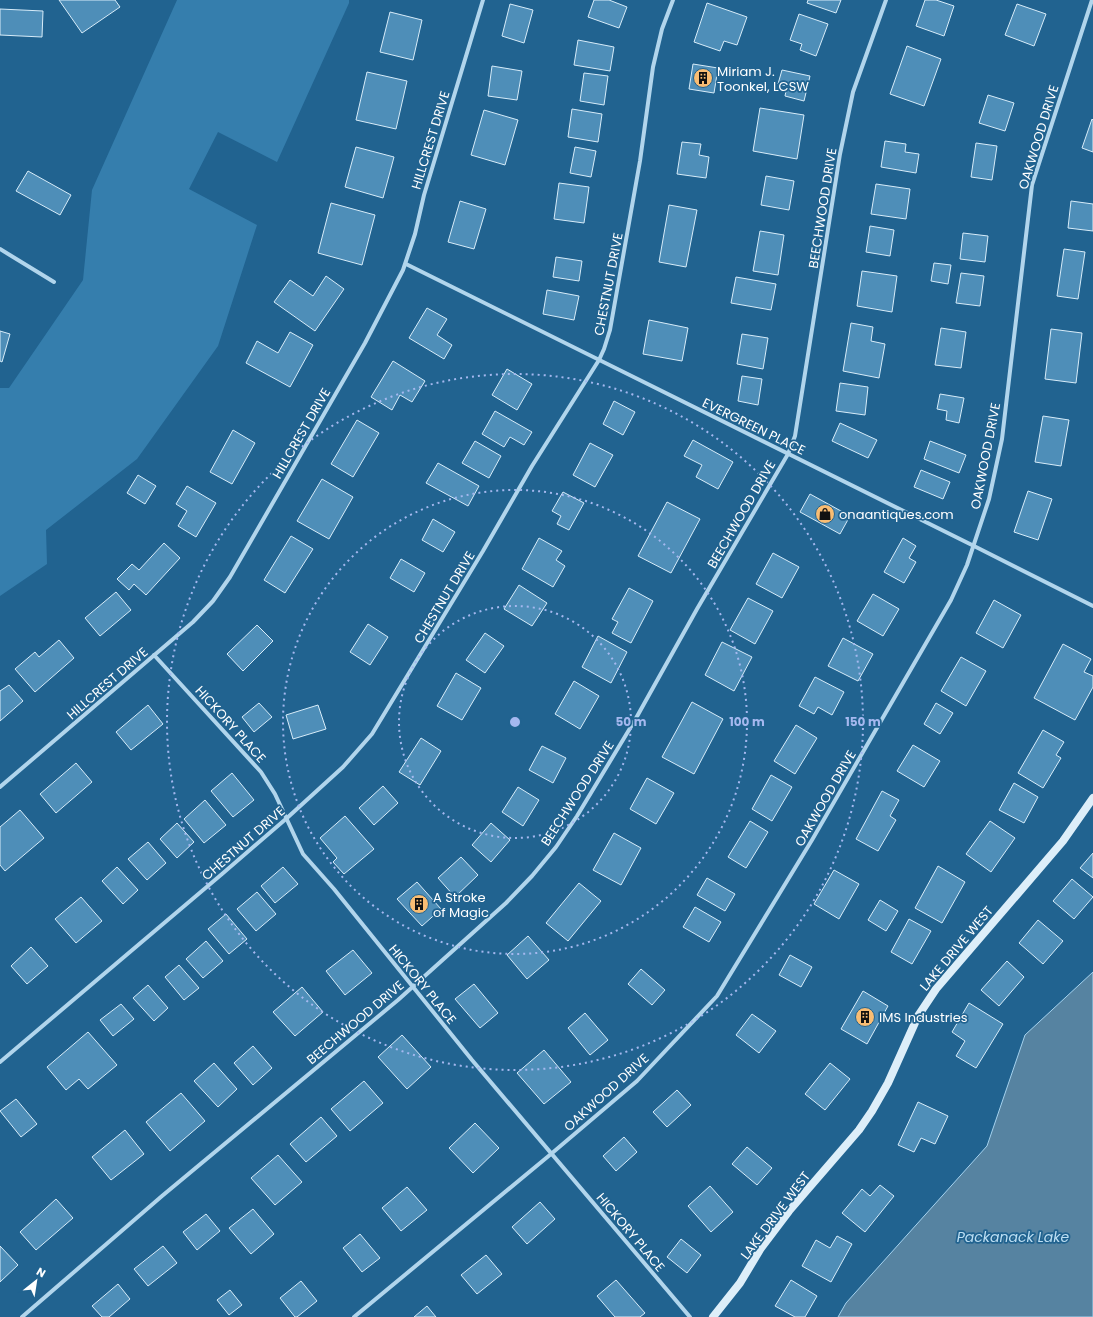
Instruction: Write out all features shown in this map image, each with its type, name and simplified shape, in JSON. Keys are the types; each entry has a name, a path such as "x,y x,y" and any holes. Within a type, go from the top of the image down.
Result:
{"street":[{"name":"HILLCREST DRIVE","path":"0,787 194,622 213,601 230,577 365,343 406,264 424,195 483,0"},
{"name":"CHESTNUT DRIVE","path":"0,1062 287,818 343,767 372,734 484,551 532,466 599,360 604,349 610,330 640,161 653,67 662,30 672,0"},
{"name":"BEECHWOOD DRIVE","path":"22,1317 168,1191 412,986 506,903 532,876 556,847 577,816 635,720 697,609 788,454 797,424 839,162 852,92 886,0"},
{"name":"OAKWOOD DRIVE","path":"354,1317 637,1081 717,996 812,840 952,600 974,546 989,499 1002,439 1032,186 1092,0"},
{"path":"0,249 54,282"},
{"name":"EVERGREEN PLACE","path":"406,264 1093,606"},
{"name":"HICKORY PLACE","path":"154,655 261,772 275,794 304,854 472,1060 690,1317"},
{"name":"LAKE DRIVE WEST","path":"713,1317 740,1283 761,1248 789,1211 859,1130 872,1111 888,1083 918,1016 936,989 1063,841 1093,798"}],"shaded area":[{"path":"177,0 349,0 349,3 277,162 218,132 189,189 257,225 218,346 137,459 46,530 47,564 0,596 0,388 9,388 83,280 92,190"}],"water":[{"name":"Packanack Lake","path":"1093,972 1093,1317 838,1317 846,1303 987,1146 1025,1035"}],"building":[{"path":"59,0 115,0 120,7 82,33"},
{"path":"594,0 609,0 627,7 619,28 588,17"},
{"path":"808,0 841,0 836,13 807,3"},
{"path":"925,0 936,0 954,6 944,36 916,26"},
{"path":"707,3 747,17 737,45 724,41 720,51 694,42"},
{"path":"510,4 533,10 524,43 502,36"},
{"path":"1017,4 1046,14 1034,46 1005,35"},
{"path":"0,9 43,11 42,37 0,35"},
{"path":"390,12 422,20 413,60 380,52"},
{"path":"799,14 828,24 816,56 800,50 802,44 790,40"},
{"path":"578,40 614,47 610,71 574,65"},
{"path":"907,46 941,59 924,106 890,94"},
{"name":"Miriam J. Toonkel, LCSW","path":"693,64 718,68 714,93 689,89"},
{"path":"492,66 522,71 517,100 488,96"},
{"path":"782,70 810,76 804,101 785,96 787,86 778,84"},
{"path":"367,72 407,81 396,129 356,120"},
{"path":"584,73 608,76 604,105 580,101"},
{"path":"988,95 1014,103 1005,131 979,123"},
{"path":"760,108 804,115 797,159 753,151"},
{"path":"572,109 602,114 598,142 568,137"},
{"path":"484,110 518,120 505,165 471,155"},
{"path":"1092,119 1093,120 1093,152 1082,148"},
{"path":"885,141 906,144 905,152 919,154 916,173 881,167"},
{"path":"682,142 701,144 699,155 709,157 706,178 677,174"},
{"path":"976,143 997,146 992,180 971,177"},
{"path":"356,147 394,157 383,198 345,187"},
{"path":"575,147 596,151 591,177 570,173"},
{"path":"28,171 71,195 60,215 16,191"},
{"path":"766,176 794,181 789,210 761,205"},
{"path":"559,183 589,187 584,223 554,219"},
{"path":"876,184 910,189 906,219 871,214"},
{"path":"460,201 486,209 474,249 448,242"},
{"path":"1071,201 1093,204 1093,231 1068,228"},
{"path":"331,203 375,215 362,265 318,253"},
{"path":"669,205 697,210 686,267 659,262"},
{"path":"870,226 894,230 890,256 866,252"},
{"path":"760,231 784,235 778,275 753,271"},
{"path":"963,233 988,236 985,262 960,259"},
{"path":"1064,249 1085,252 1078,299 1057,296"},
{"path":"556,257 582,261 579,281 553,277"},
{"path":"934,263 951,265 948,284 931,281"},
{"path":"862,271 897,276 892,312 857,306"},
{"path":"961,273 984,276 980,306 956,303"},
{"path":"326,276 344,289 315,331 274,302 290,280 313,296"},
{"path":"736,277 776,284 771,310 731,303"},
{"path":"547,290 579,296 574,320 543,314"},
{"path":"427,308 447,319 437,335 452,345 444,359 409,338"},
{"path":"649,320 688,328 682,361 643,354"},
{"path":"851,323 873,327 871,341 885,344 879,378 843,371"},
{"path":"941,328 966,332 961,368 935,365"},
{"path":"1051,329 1082,333 1076,383 1045,379"},
{"path":"0,331 10,334 2,362 0,361"},
{"path":"290,332 313,345 290,387 246,363 257,341 278,353"},
{"path":"742,334 768,338 763,369 737,364"},
{"path":"393,361 425,381 412,402 400,395 392,410 371,397"},
{"path":"507,369 532,384 517,410 492,395"},
{"path":"742,376 762,379 758,405 738,401"},
{"path":"840,383 868,387 865,415 836,411"},
{"path":"940,394 964,398 959,423 946,420 947,411 937,409"},
{"path":"614,401 635,412 623,435 603,424"},
{"path":"495,411 532,432 524,445 510,437 504,447 482,434"},
{"path":"1043,416 1069,420 1061,466 1035,462"},
{"path":"357,420 379,433 353,477 331,464"},
{"path":"840,423 877,440 868,458 832,441"},
{"path":"233,430 255,443 232,484 210,472"},
{"path":"693,440 733,462 718,489 696,477 702,465 684,456"},
{"path":"475,441 501,456 489,478 462,463"},
{"path":"930,441 966,455 959,473 924,459"},
{"path":"590,443 613,455 595,487 573,475"},
{"path":"438,463 479,486 468,506 426,483"},
{"path":"921,470 950,482 943,499 914,487"},
{"path":"138,475 156,486 145,504 127,493"},
{"path":"322,479 353,497 329,539 297,521"},
{"path":"187,486 216,503 196,537 178,526 187,511 176,504"},
{"path":"1028,491 1052,499 1038,540 1014,532"},
{"path":"563,492 584,503 569,530 557,524 561,516 552,511"},
{"name":"onaantiques.com","path":"810,494 850,516 840,534 800,512"},
{"path":"667,502 700,519 671,573 638,556"},
{"path":"433,519 455,532 443,552 422,540"},
{"path":"291,536 313,549 285,593 264,580"},
{"path":"539,538 562,551 556,560 565,566 553,587 522,569"},
{"path":"903,538 916,546 909,558 916,562 904,583 884,572"},
{"path":"164,543 180,558 146,595 134,584 129,590 117,579 132,564 139,570"},
{"path":"773,553 799,567 782,598 756,584"},
{"path":"401,559 425,573 414,592 390,578"},
{"path":"519,585 547,603 532,626 504,609"},
{"path":"629,588 653,601 631,643 612,633 618,622 612,619"},
{"path":"116,592 131,610 100,636 85,618"},
{"path":"873,594 899,609 883,636 857,621"},
{"path":"748,598 773,611 755,644 730,630"},
{"path":"994,600 1021,615 1003,648 976,633"},
{"path":"368,624 388,637 370,665 350,652"},
{"path":"257,625 273,641 243,671 227,654"},
{"path":"485,633 504,646 485,673 466,660"},
{"path":"598,636 627,652 611,683 582,667"},
{"path":"843,638 873,654 858,681 828,666"},
{"path":"59,640 74,658 35,692 15,669 35,652 39,657"},
{"path":"722,642 752,657 734,691 705,675"},
{"path":"1063,644 1091,659 1084,672 1093,676 1093,687 1075,720 1034,698"},
{"path":"961,657 986,671 966,706 941,691"},
{"path":"456,673 481,688 462,720 437,706"},
{"path":"815,677 844,692 832,715 818,707 814,714 799,706"},
{"path":"574,681 599,696 580,729 555,714"},
{"path":"9,685 23,701 0,721 0,691"},
{"path":"692,702 723,719 694,774 662,757"},
{"path":"259,703 272,717 254,732 242,717"},
{"path":"936,703 953,713 940,734 924,724"},
{"path":"148,705 163,724 131,750 116,732"},
{"path":"318,705 326,729 293,739 286,715"},
{"path":"796,725 817,738 795,774 774,761"},
{"path":"1043,730 1064,742 1056,755 1061,758 1043,788 1018,773"},
{"path":"421,738 441,751 420,785 399,772"},
{"path":"913,745 940,761 924,787 897,771"},
{"path":"542,746 566,758 553,783 529,770"},
{"path":"76,763 92,782 56,813 40,794"},
{"path":"232,773 254,800 233,817 211,791"},
{"path":"771,775 792,787 772,821 752,809"},
{"path":"647,778 674,793 656,824 630,809"},
{"path":"1014,783 1038,797 1024,823 999,810"},
{"path":"383,786 398,803 374,825 359,808"},
{"path":"518,787 539,800 523,826 502,812"},
{"path":"882,791 899,800 890,816 896,820 878,851 856,839"},
{"path":"205,800 226,825 204,843 184,819"},
{"path":"20,810 44,838 5,871 0,865 0,827"},
{"path":"345,816 374,849 344,874 333,862 337,858 320,838"},
{"path":"750,821 768,832 746,868 728,857"},
{"path":"990,821 1015,838 991,872 966,854"},
{"path":"177,823 194,842 177,858 160,839"},
{"path":"491,823 510,840 491,862 472,845"},
{"path":"614,833 641,848 621,885 593,870"},
{"path":"148,842 166,863 147,880 128,859"},
{"path":"1093,853 1093,878 1080,868"},
{"path":"461,857 478,875 455,897 438,878"},
{"path":"938,866 965,882 942,923 915,908"},
{"path":"117,867 138,890 123,904 102,881"},
{"path":"283,867 298,884 275,903 261,886"},
{"path":"834,870 859,884 839,919 814,904"},
{"path":"707,878 735,894 725,911 697,895"},
{"path":"1072,879 1093,897 1074,919 1053,901"},
{"name":"A Stroke of Magic","path":"417,882 441,909 422,926 397,899"},
{"path":"579,883 601,901 568,941 546,923"},
{"path":"257,892 276,914 256,931 237,909"},
{"path":"81,897 102,921 76,943 55,919"},
{"path":"880,900 898,911 886,931 868,920"},
{"path":"695,907 721,922 709,942 683,927"},
{"path":"226,914 247,939 229,954 208,929"},
{"path":"909,919 931,931 912,964 891,952"},
{"path":"1038,920 1063,941 1043,964 1019,943"},
{"path":"528,936 549,960 527,979 507,955"},
{"path":"206,941 223,961 203,978 186,959"},
{"path":"31,947 48,966 27,984 11,966"},
{"path":"353,950 372,973 345,995 326,971"},
{"path":"790,955 812,967 801,987 779,975"},
{"path":"1007,961 1024,977 999,1006 981,990"},
{"path":"179,965 199,988 184,1000 165,977"},
{"path":"641,969 665,990 652,1005 628,984"},
{"path":"474,984 498,1013 480,1028 455,999"},
{"path":"148,985 168,1008 154,1021 133,998"},
{"path":"302,987 323,1012 295,1036 273,1012"},
{"name":"IMS Industries","path":"863,991 888,1006 867,1044 841,1029"},
{"path":"969,1003 1003,1024 976,1068 956,1056 965,1041 952,1032"},
{"path":"121,1004 134,1019 113,1036 100,1020"},
{"path":"585,1013 608,1040 590,1055 568,1028"},
{"path":"752,1014 776,1031 759,1053 736,1035"},
{"path":"88,1032 117,1065 88,1089 79,1079 66,1090 47,1067"},
{"path":"402,1035 431,1067 407,1089 378,1057"},
{"path":"253,1046 272,1068 253,1085 234,1063"},
{"path":"544,1050 571,1082 544,1104 517,1073"},
{"path":"214,1063 237,1089 218,1107 194,1081"},
{"path":"830,1063 850,1079 825,1110 805,1094"},
{"path":"364,1081 383,1103 350,1131 331,1109"},
{"path":"677,1090 691,1105 667,1127 653,1112"},
{"path":"181,1093 205,1121 170,1151 146,1122"},
{"path":"16,1099 37,1124 21,1137 0,1111"},
{"path":"918,1102 948,1116 935,1144 921,1138 914,1152 898,1145"},
{"path":"321,1117 337,1136 306,1162 290,1144"},
{"path":"475,1123 499,1148 473,1173 449,1148"},
{"path":"125,1130 144,1154 111,1180 92,1157"},
{"path":"624,1137 637,1152 616,1171 603,1156"},
{"path":"747,1147 772,1168 757,1185 732,1164"},
{"path":"278,1155 302,1182 275,1205 251,1178"},
{"path":"880,1185 894,1196 865,1232 842,1213 862,1189 870,1196"},
{"path":"710,1186 733,1212 711,1232 688,1206"},
{"path":"407,1187 427,1210 401,1231 382,1208"},
{"path":"56,1199 73,1218 36,1250 20,1232"},
{"path":"540,1202 555,1219 527,1244 512,1227"},
{"path":"253,1209 274,1234 251,1254 229,1228"},
{"path":"206,1214 220,1231 197,1250 183,1232"},
{"path":"360,1234 380,1258 362,1272 343,1248"},
{"path":"837,1236 852,1244 831,1282 802,1266 816,1240 830,1248"},
{"path":"681,1239 701,1255 687,1273 667,1257"},
{"path":"0,1246 18,1265 0,1282"},
{"path":"163,1246 177,1263 148,1286 134,1269"},
{"path":"486,1255 502,1274 477,1294 461,1275"},
{"path":"616,1280 645,1313 640,1317 615,1317 597,1296"},
{"path":"791,1280 817,1296 805,1317 795,1317 775,1306"},
{"path":"301,1281 317,1301 295,1317 280,1298"},
{"path":"118,1284 130,1299 109,1317 102,1317 92,1306"},
{"path":"230,1290 242,1305 229,1315 217,1300"},
{"path":"427,1306 436,1317 414,1317"}],"place":[{"name":"Miriam J. Toonkel, LCSW","path":"703,78"},
{"name":"onaantiques.com","path":"825,514"},
{"name":"A Stroke of Magic","path":"419,904"},
{"name":"IMS Industries","path":"865,1017"}]}
